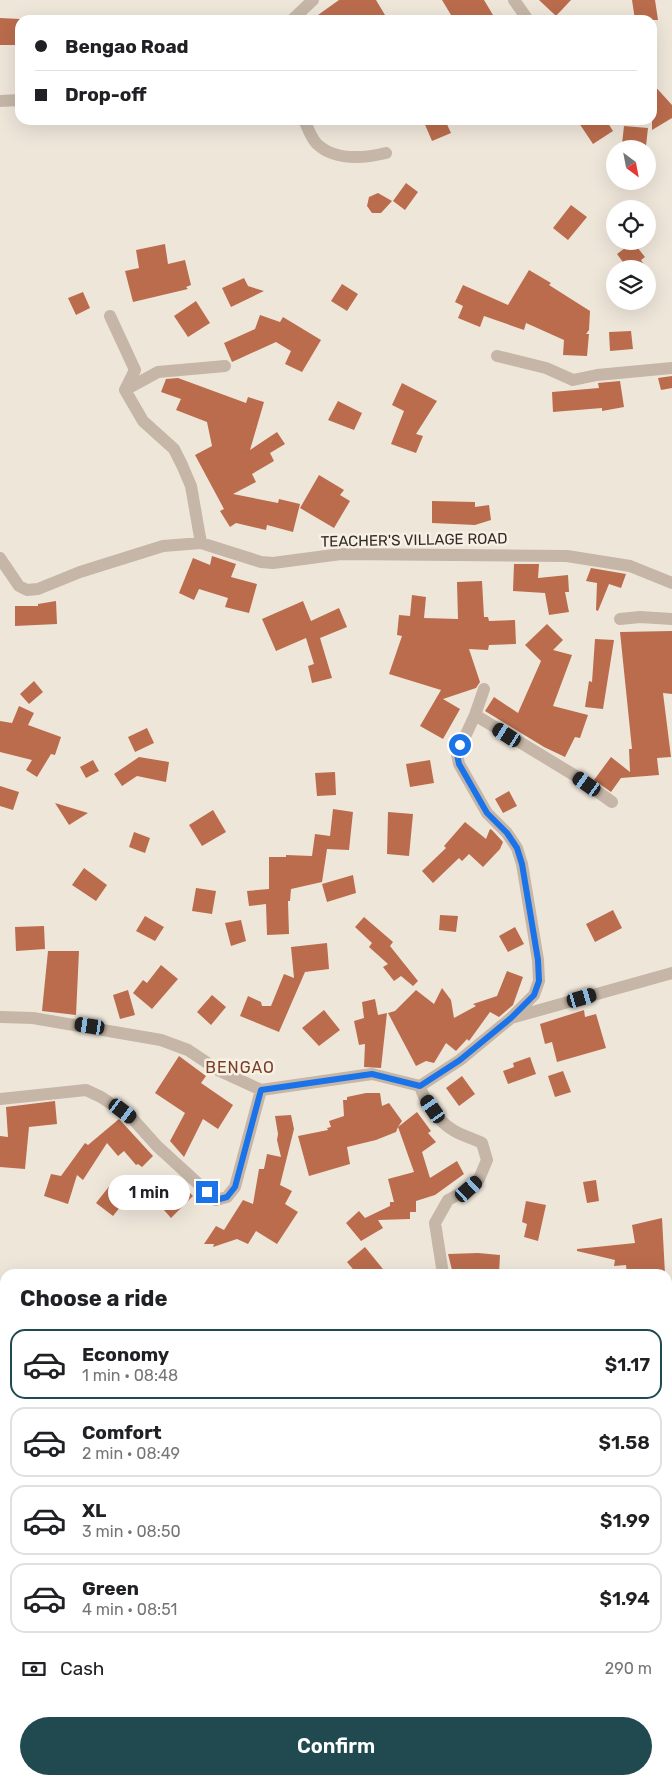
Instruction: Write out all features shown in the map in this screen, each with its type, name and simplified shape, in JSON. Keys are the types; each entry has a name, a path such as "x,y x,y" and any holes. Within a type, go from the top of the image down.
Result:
{"street":[{"path":"297,15 313,0"},
{"path":"514,0 524,15"},
{"path":"0,101 15,100"},
{"path":"306,125 313,139 324,149 349,156 367,157 386,153"},
{"path":"110,316 135,370 125,390"},
{"path":"497,356 546,368 573,380 614,373 672,368"},
{"path":"125,390 158,372 225,366"},
{"path":"125,390 143,421 174,450 182,465 191,486 200,544"},
{"name":"TEACHER'S VILLAGE ROAD","path":"0,558 20,586 27,590 38,589 80,572 163,546 200,544 261,562 273,563 342,554 532,554 567,556 630,566 672,584"},
{"path":"620,619 640,617 672,619"},
{"path":"0,1017 33,1018 161,1040 188,1050 218,1070 261,1090 372,1074 420,1086 460,1060 511,1018 534,995 539,981 538,960 522,864 517,848 507,833 487,813 459,764 457,754 475,715 484,689"},
{"path":"475,715 574,775 612,802"},
{"path":"511,1018 672,973"},
{"path":"420,1086 424,1096 443,1123 454,1131 482,1144 488,1160 480,1179 469,1189 448,1200 435,1223 435,1238 442,1269"},
{"path":"0,1099 86,1090 131,1117 158,1146 216,1200 227,1197 235,1187 261,1090"}],"building":[{"path":"339,0 376,0 385,15 318,15"},
{"path":"442,0 484,0 493,15 451,15"},
{"path":"539,0 571,0 557,15"},
{"path":"632,0 655,0 658,20 657,15 634,15"},
{"path":"0,18 15,19 15,45 0,45"},
{"path":"657,88 672,105 672,118 652,130 652,125 657,125"},
{"path":"425,125 447,125 451,133 432,141"},
{"path":"580,125 609,125 613,131 593,144"},
{"path":"624,126 648,128 647,140 622,140"},
{"path":"406,183 418,192 405,210 393,201"},
{"path":"378,193 392,201 381,213 372,213 367,206 369,197"},
{"path":"571,205 587,217 568,240 553,228"},
{"path":"165,244 168,264 185,260 191,285 186,287 188,289 133,302 125,271 139,268 136,250"},
{"path":"622,250 639,250 645,257 641,260 621,260 617,254"},
{"path":"529,270 590,311 589,330 586,334 589,334 587,356 563,355 564,340 526,323 524,330 484,316 480,327 458,318 463,306 455,302 463,285 508,305"},
{"path":"244,278 248,286 264,291 231,307 222,288"},
{"path":"342,284 358,294 347,311 331,301"},
{"path":"83,292 90,308 76,315 68,298"},
{"path":"196,301 210,323 188,337 174,316"},
{"path":"260,315 280,322 283,317 321,340 302,372 285,364 291,351 276,342 232,362 224,343 255,329"},
{"path":"631,331 633,349 610,351 609,332"},
{"path":"672,376 672,388 661,390 658,378"},
{"path":"178,378 246,403 248,397 264,402 250,450 277,432 285,444 270,453 274,461 252,474 256,482 233,494 278,503 279,499 300,504 293,532 267,525 266,530 236,523 230,527 220,511 224,509 195,455 212,446 207,422 176,410 181,399 161,392 166,379"},
{"path":"620,381 624,407 602,411 602,408 553,412 552,392 599,388 598,383"},
{"path":"402,383 437,401 416,434 423,436 416,453 391,444 404,411 392,405"},
{"path":"338,401 362,413 354,430 328,420"},
{"path":"319,475 344,490 340,495 350,501 334,528 300,508"},
{"path":"432,501 475,502 475,507 489,505 491,520 475,525 432,523"},
{"path":"212,556 236,564 231,577 257,584 249,613 225,607 228,598 199,589 194,600 179,593 193,558 210,565"},
{"path":"514,564 539,564 538,578 568,575 569,592 565,592 569,612 549,615 545,593 513,591"},
{"path":"591,568 626,574 621,588 609,584 598,611 596,610 597,583 586,581"},
{"path":"482,581 484,617 488,617 489,621 515,620 516,644 489,645 488,650 469,649 480,682 476,688 443,699 460,709 443,739 420,726 441,690 389,674 402,636 397,635 399,615 410,616 412,595 426,597 424,618 458,619 457,582"},
{"path":"56,601 57,624 15,626 15,606 38,606 38,604"},
{"path":"303,601 311,621 339,608 347,627 320,638 332,678 312,683 308,666 314,664 306,638 276,651 262,619"},
{"path":"547,624 563,640 553,650 572,655 553,706 588,715 580,738 575,737 565,757 544,747 485,711 494,697 518,713 541,661 525,645"},
{"path":"672,631 672,694 663,693 671,757 657,758 659,775 621,778 611,792 594,780 611,757 630,772 629,749 632,749 620,632"},
{"path":"595,639 614,640 603,709 585,707 589,681 592,682"},
{"path":"34,681 43,692 29,704 20,694"},
{"path":"19,706 34,713 28,725 61,737 55,755 51,754 37,777 26,770 32,760 0,752 0,721 12,723"},
{"path":"147,728 154,743 135,752 128,737"},
{"path":"139,757 169,762 166,782 137,776 122,786 114,774"},
{"path":"93,760 99,771 86,778 80,767"},
{"path":"430,760 434,783 410,787 406,764"},
{"path":"335,772 336,795 317,796 315,773"},
{"path":"0,786 19,792 13,810 0,806"},
{"path":"509,791 517,806 503,813 495,799"},
{"path":"55,803 88,813 69,825"},
{"path":"333,809 353,812 349,850 327,849 322,882 291,889 290,901 288,901 289,934 267,935 266,904 249,906 247,891 269,889 269,857 286,857 286,855 312,856 315,834 330,836"},
{"path":"213,810 226,832 202,846 189,825"},
{"path":"388,812 413,814 409,856 387,854"},
{"path":"465,822 486,839 490,829 492,830 503,842 500,849 483,867 469,854 462,861 459,858 433,883 422,871 446,848 444,846"},
{"path":"134,832 150,838 145,853 129,847"},
{"path":"84,868 107,885 96,901 72,885"},
{"path":"353,875 356,893 327,902 322,884"},
{"path":"196,888 216,891 212,914 192,911"},
{"path":"613,910 622,928 595,942 586,924"},
{"path":"440,915 458,916 456,932 439,930"},
{"path":"145,916 164,927 155,941 136,931"},
{"path":"364,917 393,942 390,946 418,981 413,986 401,976 394,981 383,967 388,964 369,947 372,943 355,927"},
{"path":"241,920 246,941 231,946 225,923"},
{"path":"44,926 45,949 16,951 15,927"},
{"path":"515,927 524,944 508,952 499,936"},
{"path":"327,943 329,969 305,972 279,1032 240,1016 248,996 261,1002 262,1006 271,1006 284,974 294,978 291,947"},
{"path":"48,951 79,951 76,1015 42,1011"},
{"path":"161,965 178,979 152,1009 133,993 143,980 147,983"},
{"path":"507,971 523,977 513,1005 499,1017 490,1012 469,1041 467,1039 456,1051 446,1043 434,1063 426,1061 416,1066 388,1013 395,1011 416,990 434,1004 442,988 451,1000 454,1018 476,1006 473,1004 497,996"},
{"path":"128,990 135,1015 120,1019 113,995"},
{"path":"212,995 226,1007 211,1025 197,1012"},
{"path":"375,999 378,1015 387,1013 381,1068 364,1067 365,1044 359,1045 354,1021 364,1018 362,1002"},
{"path":"324,1010 340,1030 319,1046 302,1028"},
{"path":"584,1010 585,1017 596,1014 606,1048 557,1062 552,1042 545,1044 540,1024"},
{"path":"179,1056 206,1076 201,1083 233,1105 218,1129 203,1119 184,1157 170,1141 185,1113 155,1093"},
{"path":"530,1057 536,1074 508,1084 503,1071 514,1067 513,1063"},
{"path":"563,1071 571,1092 555,1097 548,1076"},
{"path":"462,1076 475,1094 459,1106 446,1088"},
{"path":"366,1093 380,1093 382,1106 389,1103 402,1121 396,1132 376,1140 347,1147 350,1164 309,1176 298,1136 328,1130 327,1128 331,1127 329,1121 344,1116 343,1100 347,1100 347,1097"},
{"path":"55,1101 57,1124 29,1127 25,1169 0,1167 0,1136 8,1137 6,1107"},
{"path":"417,1112 431,1131 428,1133 436,1142 422,1152 430,1178 457,1161 464,1174 435,1195 416,1201 416,1212 410,1212 410,1219 378,1220 383,1228 361,1241 346,1223 359,1211 365,1218 390,1206 390,1202 394,1202 388,1179 414,1172 398,1127"},
{"path":"291,1115 294,1129 280,1185 292,1191 285,1204 298,1212 277,1244 256,1231 248,1244 237,1239 213,1247 214,1244 204,1244 216,1226 224,1230 243,1200 253,1204 259,1169 264,1169 267,1154 281,1157 275,1116"},
{"path":"119,1119 153,1156 142,1167 138,1164 136,1165 124,1151 118,1156 107,1143 83,1180 77,1175 68,1204 44,1196 51,1174 61,1176 85,1143 88,1145"},
{"path":"177,1180 193,1196 171,1218 156,1201"},
{"path":"596,1180 599,1201 587,1203 583,1182"},
{"path":"111,1184 128,1197 113,1216 96,1203"},
{"path":"526,1201 546,1205 538,1241 524,1237 527,1224 522,1222"},
{"path":"662,1218 665,1269 626,1269 626,1265 614,1266 615,1260 577,1251 577,1249 635,1243 632,1225"},
{"path":"365,1247 383,1269 353,1269 347,1262"},
{"path":"478,1253 500,1255 499,1269 452,1269 448,1254"}],"district":[{"name":"BENGAO","path":"240,1067"}],"route":[{"path":"207,1192 216,1200 227,1197 235,1187 261,1090 372,1074 420,1086 482,1043 534,995 539,981 538,960 522,864 517,848 507,833 487,813 459,764 457,754 460,745"}]}
